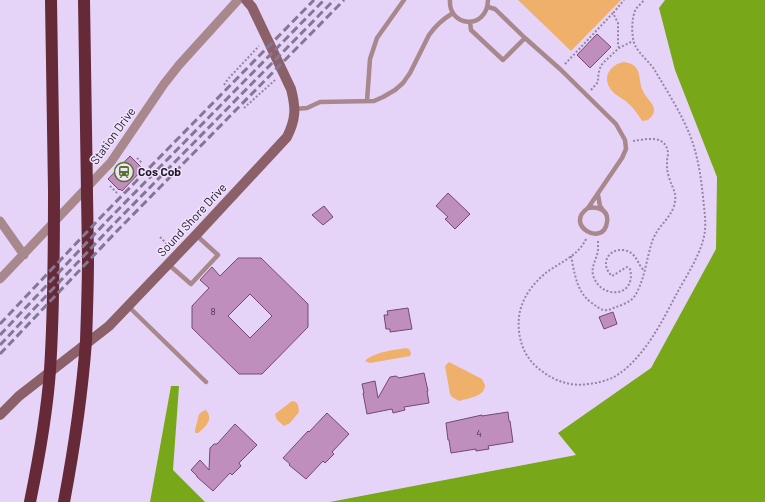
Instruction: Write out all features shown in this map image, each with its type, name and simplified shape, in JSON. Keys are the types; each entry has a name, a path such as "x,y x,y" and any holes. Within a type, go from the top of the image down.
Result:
{"highway":[{"path":"30,502 40,454 46,413 50,372 54,289 51,0"},
{"path":"64,502 78,424 86,341 88,258 84,0"}],"main road":[{"name":"Sound Shore Drive","path":"0,416 19,396 109,326 283,142 292,128 295,109 293,96 288,82 252,7 246,0"}],"street":[{"name":"Station Drive","path":"0,279 111,162 164,84 179,65 238,0"},
{"path":"0,221 24,255"}],"lane":[{"path":"367,101 370,59 377,38 404,0"},
{"path":"450,0 450,8 457,18 462,21 470,22 483,16 488,7 488,0"},
{"path":"488,7 495,9 560,69 616,124 625,143 626,149 622,158 598,195 584,211 580,219 582,227 590,234 602,231 605,228 607,221 607,216 600,206 598,195"},
{"path":"295,109 307,108 320,102 374,101 395,90 403,83 410,73 432,30 442,20 453,13"},
{"path":"470,22 472,30 503,60 525,38"},
{"path":"588,208 594,207 603,210"},
{"path":"168,264 191,284 218,255 196,235"},
{"path":"128,306 206,382"}],"path":[{"path":"560,69 624,0"},
{"path":"588,232 583,245 571,256 546,273 529,291 523,302 519,317 519,332 523,349 532,363 545,374 559,382 572,385 585,385 598,382 615,376 628,366 650,340 659,326 693,265 703,241 705,212 701,177 692,139 686,125 654,69 633,41 634,14 636,9 644,0"},
{"path":"614,12 618,23 619,48"},
{"path":"586,95 598,82 598,76 603,62 619,48 633,41"},
{"path":"224,85 258,47"},
{"path":"244,108 271,84"},
{"path":"571,256 575,276 582,292 587,299 599,308 607,310 622,305 634,298 645,271 655,234 671,214 676,195 668,176 668,154 664,143 658,139 647,139 625,143"},
{"path":"137,158 142,163"},
{"path":"110,186 117,193"},
{"path":"597,233 598,251 594,262 593,271 595,279 602,288 609,292 617,292 622,291 630,283 631,272 627,267 612,276 608,272 605,262 614,252 623,250 629,252 645,271"},
{"path":"160,237 172,249"}],"shaded area":[{"path":"518,0 621,0 571,51"},
{"path":"665,0 765,0 765,502 330,502 576,455 558,433 651,368 716,249 717,177 675,70 659,8"},
{"path":"624,62 635,66 639,73 643,91 653,105 654,112 648,120 642,121 629,104 613,92 607,83 610,70 614,66"},
{"path":"406,348 409,349 411,353 410,356 370,363 365,361 373,355 379,353"},
{"path":"449,362 482,379 485,385 484,389 479,395 459,401 452,397 450,394 445,366"},
{"path":"171,386 179,386 173,470 205,502 150,502"},
{"path":"292,401 296,402 298,405 299,412 290,423 284,426 277,420 275,414"},
{"path":"206,410 209,417 208,423 198,433 195,433 199,414"}],"building":[{"path":"597,34 611,47 590,68 577,55"},
{"path":"130,156 143,169 122,191 108,179"},
{"path":"448,193 470,214 455,229 445,219 448,217 436,206"},
{"path":"324,206 333,217 323,225 312,215"},
{"path":"238,258 261,258 308,304 308,327 262,374 239,374 192,328 192,306 209,288 200,280 212,267 220,276","holes":["250,294 272,316 250,338 228,316"]},
{"path":"408,308 412,329 390,332 390,329 386,329 384,315 388,315 387,311"},
{"path":"613,312 617,324 604,329 599,317"},
{"path":"424,373 429,403 404,407 405,410 393,413 392,409 367,414 362,384 375,381 378,398 390,377 396,376 399,378"},
{"path":"508,412 513,442 488,446 489,449 476,451 476,449 451,453 446,423 482,415"},
{"path":"327,413 349,434 332,452 334,454 325,463 323,461 306,479 283,458"},
{"path":"235,424 257,445 239,463 241,466 232,475 230,473 213,491 191,470 200,460 209,470 210,448 214,444 217,444"}],"railway":[{"path":"0,324 101,217 314,0"},
{"path":"0,335 106,222 324,0"},
{"path":"0,345 111,227 334,0"},
{"path":"0,354 116,232 344,0"}],"place":[{"name":"Cos Cob","path":"124,172"}]}
